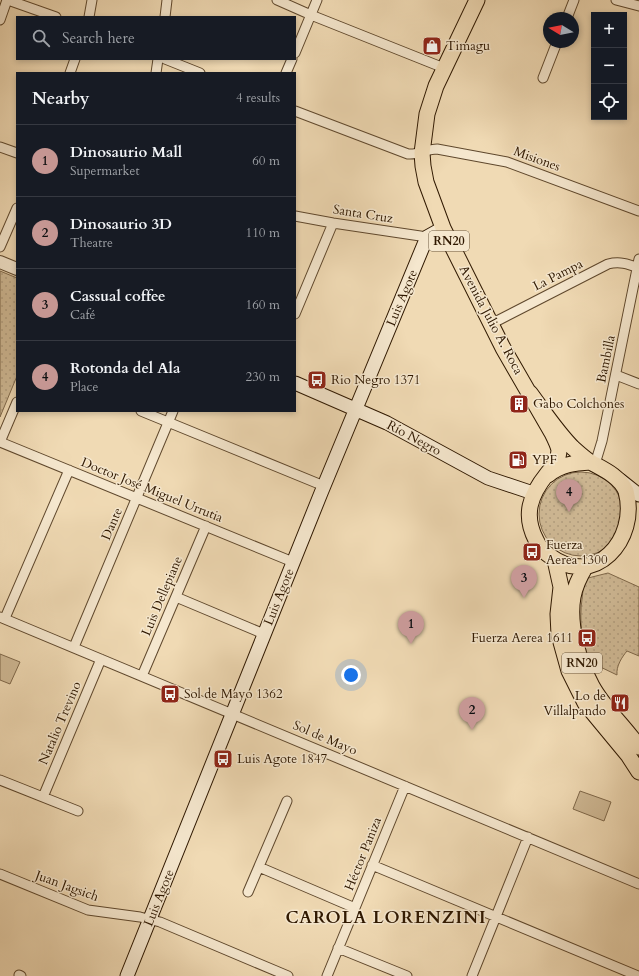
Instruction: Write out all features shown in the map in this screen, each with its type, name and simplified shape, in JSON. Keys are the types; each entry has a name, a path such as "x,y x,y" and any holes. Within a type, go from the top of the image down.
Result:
{"main road":[{"name":"Avenida Julio A. Roca","path":"478,0 436,86 427,114 422,153 426,182 443,228 503,348 530,393 558,447 559,452 555,464 533,493 530,505 529,518 531,531 536,542 555,560 570,566 597,564 607,559 624,544 632,522 631,505 626,489 619,480"},
{"path":"427,237 443,228"},
{"name":"Luis Agote","path":"127,976 293,562 427,237"},
{"name":"Río Negro","path":"296,383 393,426 488,478 533,493"},
{"name":"Avenida Julio A. Roca","path":"530,393 569,443 593,463 639,495"},
{"name":"Avenida Julio A. Roca","path":"544,478 555,469 568,464 593,463"},
{"name":"RN20","path":"555,560 561,586 558,614 559,636 569,671 585,703 628,755 639,772"},
{"name":"RN20","path":"586,566 576,586 573,597 572,620 578,652 592,686 639,747"}],"street":[{"path":"0,20 8,0 53,16"},
{"path":"89,16 92,0"},
{"path":"164,16 167,0"},
{"path":"277,0 444,68"},
{"path":"296,51 317,0"},
{"path":"569,12 574,0"},
{"path":"616,0 639,6"},
{"path":"543,78 555,48"},
{"path":"70,72 75,60"},
{"path":"156,72 158,60"},
{"path":"168,60 198,72"},
{"path":"286,72 292,60"},
{"path":"296,111 408,154 414,155 422,153"},
{"path":"0,148 16,153"},
{"name":"Misiones","path":"422,153 432,149 437,149 507,162 639,211"},
{"path":"0,247 16,210"},
{"name":"Santa Cruz","path":"296,216 427,237"},
{"path":"296,312 334,223"},
{"path":"0,262 16,269"},
{"name":"La Pampa","path":"491,324 608,264 615,262 639,265"},
{"name":"Bambilla","path":"593,463 602,441 639,265"},
{"path":"616,375 639,384"},
{"path":"0,442 16,404"},
{"path":"144,412 324,486"},
{"name":"Dante","path":"74,647 173,412"},
{"name":"Doctor José Miguel Urrutia","path":"0,442 293,562"},
{"path":"2,618 69,470"},
{"name":"Luis Dellepiane","path":"142,676 206,526"},
{"path":"176,597 264,634"},
{"name":"Sol de Mayo","path":"2,618 639,884"},
{"name":"Natalio Trevino","path":"43,797 101,659"},
{"path":"0,780 78,812"},
{"name":"Héctor Paniza","path":"327,976 405,786"},
{"path":"248,892 287,801"},
{"path":"472,976 528,837"},
{"path":"372,865 638,976"},
{"path":"259,867 355,908"},
{"name":"Juan Jagsich","path":"0,874 88,910 151,919 160,922 288,976"},
{"path":"338,948 407,976"}],"shaded area":[{"path":"0,271 16,278 16,378 0,417"},
{"path":"581,472 589,473 604,479 616,491 622,506 622,522 616,537 604,549 589,555 581,556 573,555 558,549 546,537 540,522 539,514 540,506 546,491 558,479 573,473"},
{"path":"608,573 639,587 639,656 627,651 618,665 617,675 588,661 582,630 581,607 585,583 588,578"},
{"path":"0,654 20,662 10,684 0,680"},
{"path":"580,791 611,802 604,821 573,809"}],"place":[{"name":"Timagu","path":"432,46"},
{"name":"Rio Negro 1371","path":"317,380"},
{"name":"Gabo Colchones","path":"519,404"},
{"name":"YPF","path":"518,460"},
{"name":"Rotonda del Ala","path":"569,512"},
{"name":"Fuerza Aerea 1300","path":"532,552"},
{"name":"Cassual coffee","path":"524,598"},
{"name":"Fuerza Aerea 1611","path":"587,638"},
{"name":"Dinosaurio Mall","path":"411,644"},
{"name":"Sol de Mayo 1362","path":"170,694"},
{"name":"Lo de Villalpando","path":"620,703"},
{"name":"Dinosaurio 3D","path":"472,730"},
{"name":"Luis Agote 1847","path":"223,759"}],"district":[{"name":"CAROLA LORENZINI","path":"386,917"}]}
